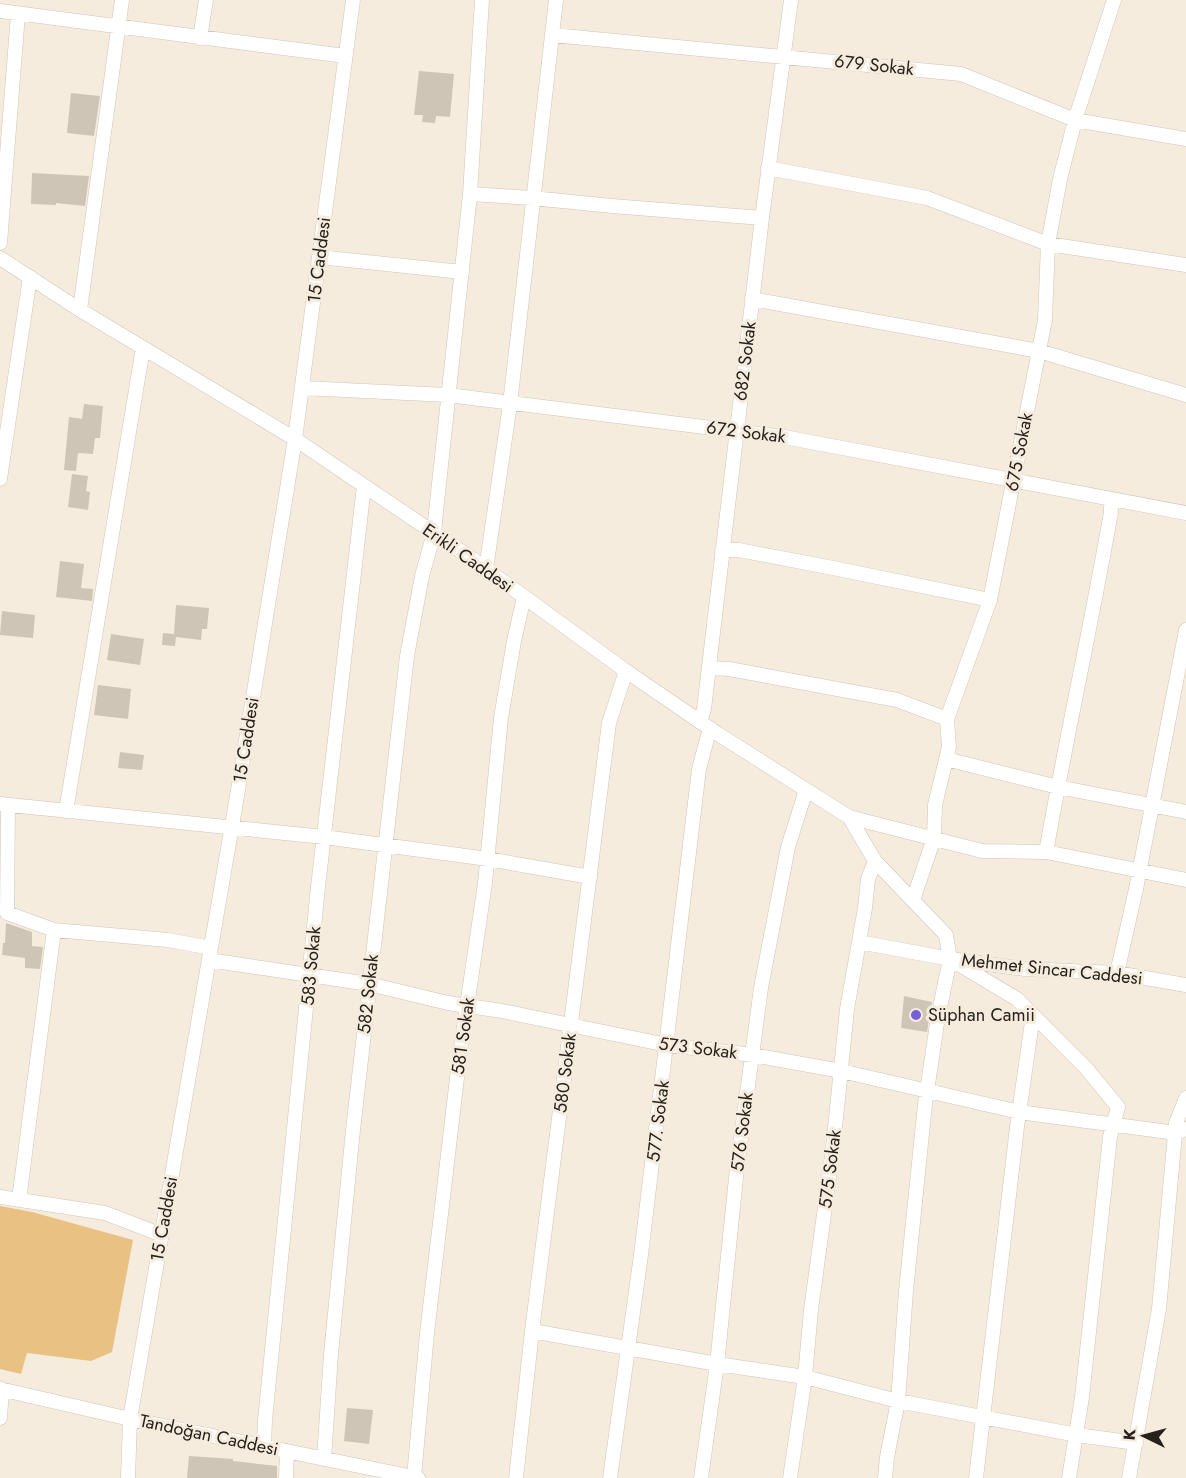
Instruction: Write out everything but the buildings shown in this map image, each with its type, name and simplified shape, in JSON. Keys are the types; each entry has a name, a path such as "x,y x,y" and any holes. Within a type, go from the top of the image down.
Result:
{"street":[{"path":"80,310 122,0"},
{"path":"201,38 206,0"},
{"name":"15 Caddesi","path":"128,1478 130,1419 296,439 353,0"},
{"name":"582 Sokak","path":"324,1459 331,1354 369,984 407,656 422,576 434,533 470,194 482,0"},
{"path":"486,569 510,404 556,0"},
{"name":"682 Sokak","path":"705,725 704,709 722,550 768,168 791,0"},
{"name":"675 Sokak","path":"913,900 933,838 935,805 949,747 947,719 990,600 1045,320 1048,244 1060,179 1114,0"},
{"path":"0,11 345,56"},
{"path":"0,243 18,14"},
{"name":"679 Sokak","path":"553,35 961,74 1076,120 1186,139"},
{"path":"768,168 927,198 1048,244 1186,265"},
{"path":"470,194 762,218"},
{"path":"319,257 462,272"},
{"name":"Erikli Caddesi","path":"0,258 80,310 296,439 486,569 626,671 705,725 849,817"},
{"path":"0,480 30,277"},
{"path":"752,299 1039,351 1186,395"},
{"path":"66,811 143,348"},
{"name":"672 Sokak","path":"302,388 448,395 784,436 1186,513"},
{"name":"583 Sokak","path":"264,1446 324,837 364,486"},
{"path":"1046,852 1091,621 1110,512 1110,499"},
{"path":"722,550 739,550 990,600"},
{"name":"581 Sokak","path":"416,1478 427,1333 467,1007 488,859 501,718 514,641 525,597"},
{"path":"1117,973 1186,630"},
{"path":"709,668 729,669 897,700 947,719"},
{"name":"580 Sokak","path":"516,1478 532,1331 609,723 626,671"},
{"name":"577. Sokak","path":"610,1478 641,1255 705,725"},
{"path":"946,759 1058,787 1186,812"},
{"name":"576 Sokak","path":"701,1478 717,1364 737,1168 762,988 788,847 806,790"},
{"path":"4,805 385,844 590,877"},
{"name":"573 Sokak","path":"4,805 7,913 54,930 168,940 210,954 310,975 369,984 467,1007 502,1011 667,1046 753,1055 841,1071 1019,1112 1114,1125 1181,1131"},
{"path":"849,817 982,851 1046,852 1186,880"},
{"name":"Mehmet Sincar Caddesi","path":"849,817 875,861 946,935 950,959 1025,969 1117,973 1186,985"},
{"name":"575 Sokak","path":"790,1478 805,1377 810,1310 833,1148 847,1009 868,879 875,861"},
{"path":"19,1200 54,930"},
{"path":"859,942 950,959 1017,999 1086,1068 1119,1107 1110,1137 1077,1436 1069,1478"},
{"path":"885,1478 898,1401 906,1291 926,1092 950,959"},
{"path":"976,1478 1019,1112 1033,1015"},
{"path":"1129,1478 1159,1309 1181,1131 1176,1123 1186,1098"},
{"path":"0,1197 105,1213 162,1235"},
{"path":"532,1331 717,1364 805,1377 898,1401 1077,1436 1136,1443"},
{"path":"0,1418 1,1389"},
{"name":"Tandoğan Caddesi","path":"1,1389 130,1419 396,1476 416,1478"},
{"path":"286,1478 287,1451"}],"shaded area":[{"path":"0,1206 32,1212 133,1240 112,1352 91,1361 27,1353 21,1374 0,1369"}],"place":[{"name":"Süphan Camii","path":"916,1015"}]}
